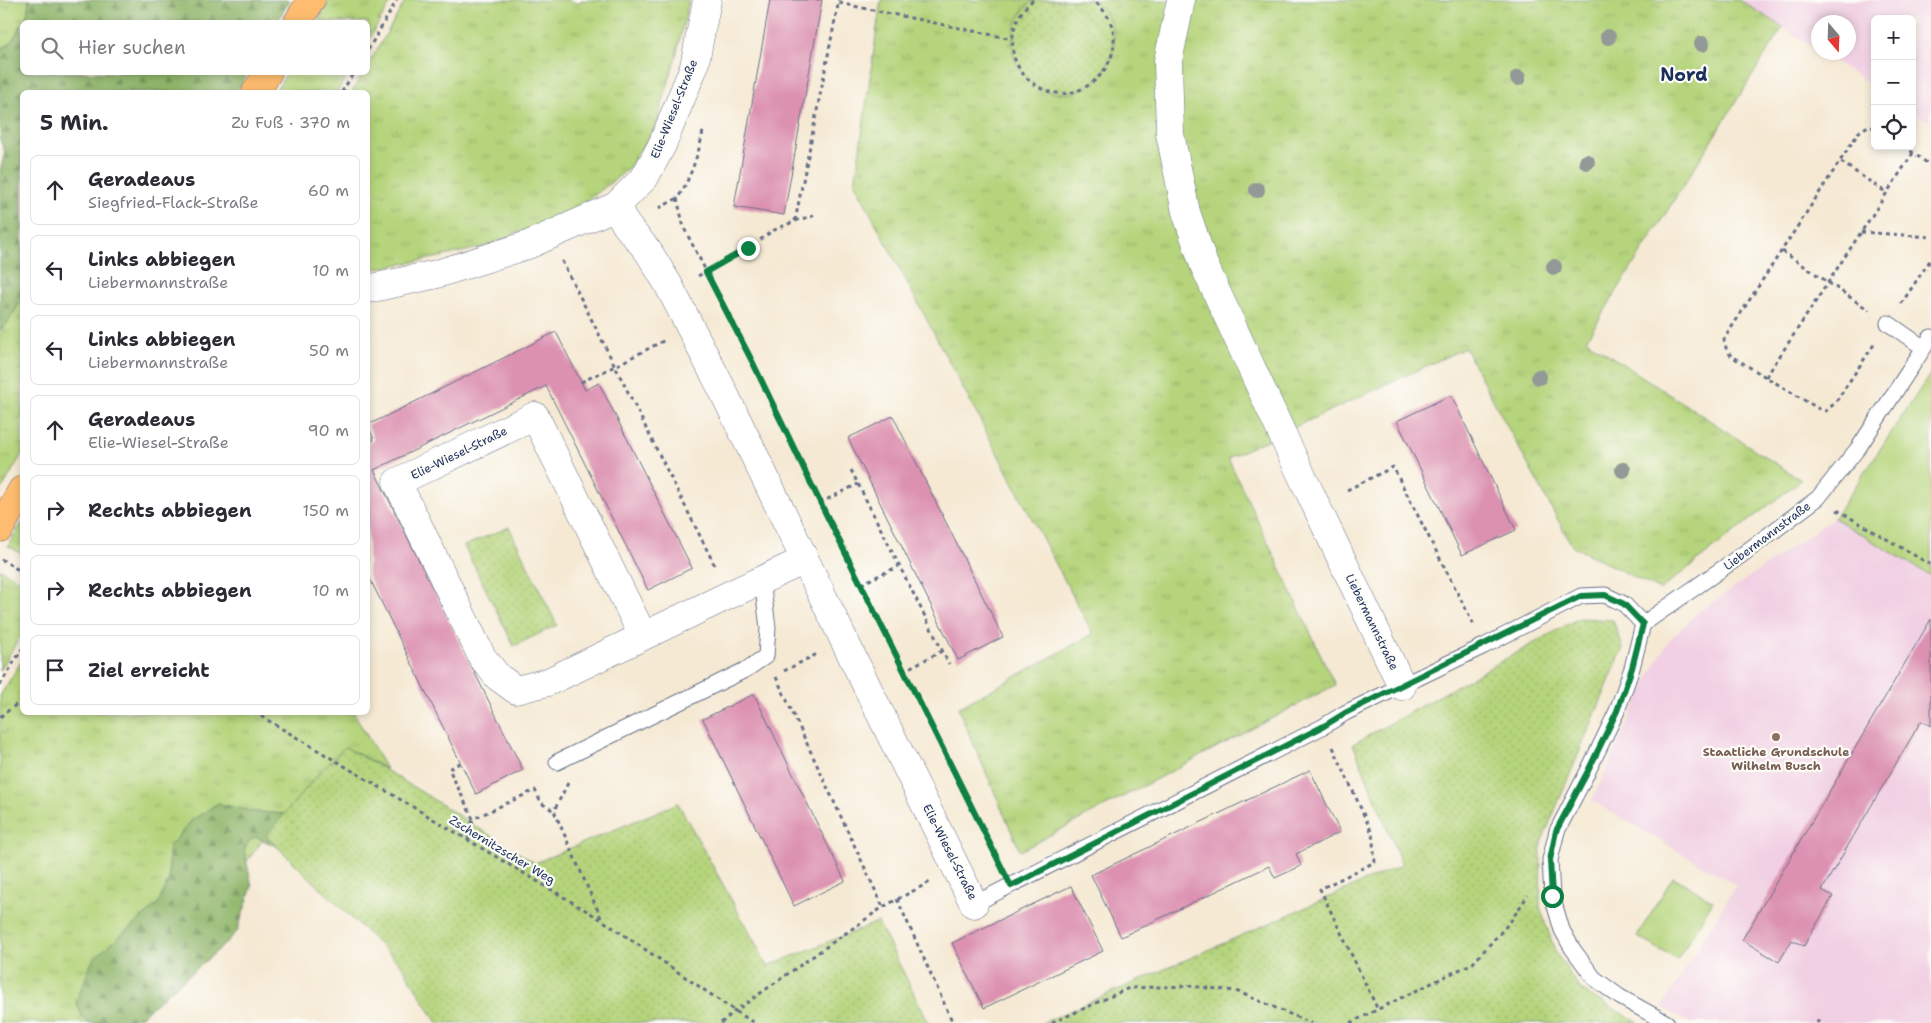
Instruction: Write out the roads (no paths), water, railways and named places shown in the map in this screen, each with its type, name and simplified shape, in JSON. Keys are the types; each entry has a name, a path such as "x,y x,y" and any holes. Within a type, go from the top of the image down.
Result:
{"main road":[{"path":"299,20 311,0"},
{"path":"257,90 266,75"},
{"path":"0,528 20,493"}],"street":[{"name":"Elie-Wiesel-Straße","path":"370,289 437,274 528,245 616,206 645,177 662,145 694,67 707,0"},
{"name":"Liebermannstraße","path":"1181,0 1168,62 1170,134 1186,212 1208,274 1402,686"},
{"name":"Elie-Wiesel-Straße","path":"616,206 626,225 648,251 668,284 958,868 974,904"},
{"name":"Elie-Wiesel-Straße","path":"643,636 535,416 398,482 482,657 498,678 516,690 548,682 805,560"}],"lane":[{"path":"1888,323 1928,342"},
{"name":"Liebermannstraße","path":"1402,686 1581,596 1605,595 1624,604 1643,624 1743,554 1818,498 1859,447 1928,342"},
{"path":"557,762 748,669 766,656 768,628 762,580"},
{"path":"1643,624 1632,668 1617,711 1556,831 1550,860 1552,896 1562,930 1572,948 1594,978 1666,1023"},
{"name":"Elie-Wiesel-Straße","path":"974,904 1324,726 1345,713 1402,686"}],"place":[{"name":"Staatliche Grundschule Wilhelm Busch","path":"1776,737"}],"district":[{"name":"Nord","path":"1684,75"}]}
